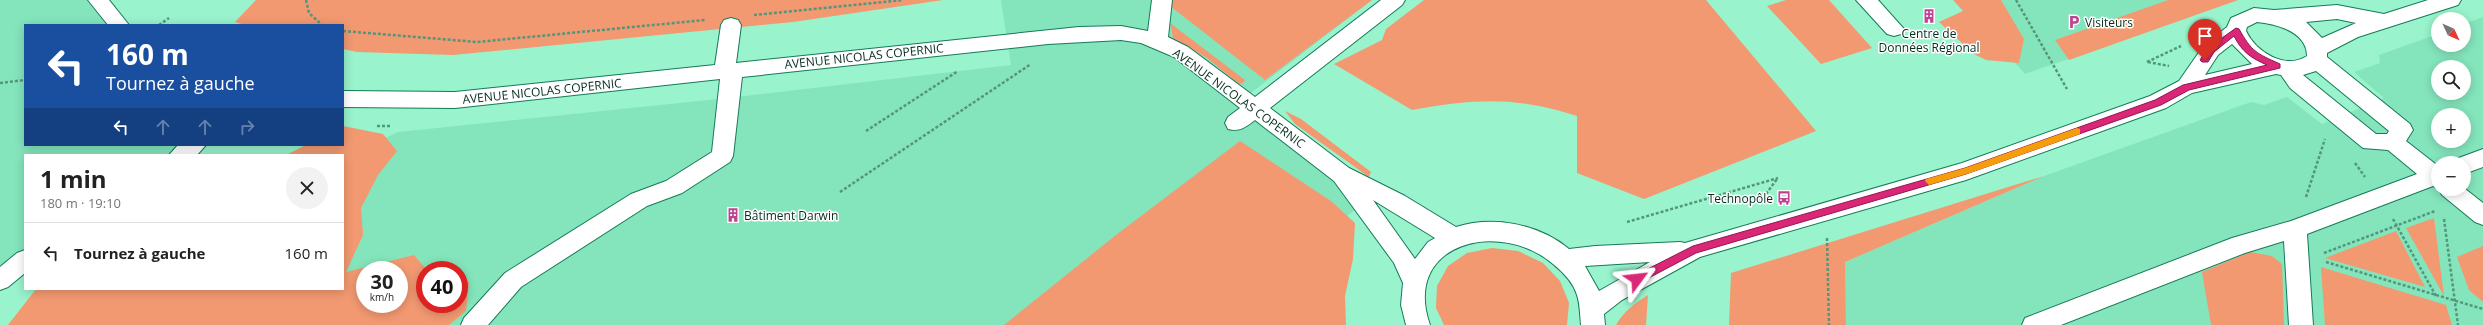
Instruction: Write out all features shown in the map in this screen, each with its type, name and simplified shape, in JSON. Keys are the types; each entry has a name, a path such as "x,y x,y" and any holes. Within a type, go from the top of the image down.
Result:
{"street":[{"path":"98,0 118,24"},
{"path":"1157,41 1162,0"},
{"path":"1236,123 1395,0"},
{"path":"1866,0 1894,29"},
{"path":"1594,317 1614,293 1693,250 1966,171 2158,102 2186,87 2282,67 2300,68 2310,65 2317,54 2351,32 2389,22 2451,0"},
{"path":"2186,87 2211,50 2236,31 2238,24 2255,8 2299,27 2314,42 2317,54 2402,130 2393,142"},
{"path":"2276,17 2337,12 2389,22"},
{"path":"473,325 514,280 640,200 674,187 722,156 731,21"},
{"path":"2236,31 2244,47 2259,58 2282,67 2297,83 2371,142 2393,142 2431,176"},
{"name":"AVENUE NICOLAS COPERNIC","path":"344,99 455,100 728,70 1096,33 1133,34 1157,41 1181,52 1341,174 1397,202 1454,238"},
{"path":"182,154 194,146"},
{"path":"2471,162 2483,158"},
{"name":"AVENUE NICOLAS COPERNIC","path":"1341,174 1403,258 1414,282"},
{"path":"2034,325 2240,245 2295,230 2380,198 2431,190"},
{"path":"2455,196 2483,216"},
{"path":"2295,230 2301,325"},
{"path":"1418,325 1412,299 1414,282 1422,264 1431,254 1454,238 1478,231 1504,231 1530,237 1554,248 1581,274 1590,290 1594,317"},
{"path":"1567,259 1595,255 1693,250"},
{"path":"0,280 24,261"}],"path":[{"path":"306,0 309,13 321,24"},
{"path":"344,32 477,42 731,21 903,0"},
{"path":"2016,0 2067,89"},
{"path":"160,24 169,18"},
{"path":"840,192 1037,60"},
{"path":"866,131 964,68"},
{"path":"0,83 24,80"},
{"path":"2295,230 2327,134"},
{"path":"1627,222 1778,178"},
{"path":"2319,255 2397,225 2434,196"},
{"path":"2445,196 2454,300 2458,325"},
{"path":"2380,198 2397,225 2436,296"},
{"path":"1827,234 1829,325"},
{"path":"2320,260 2483,309"}],"shaded area":[{"path":"0,0 98,0 118,24 24,24 24,146 194,146 182,154 24,154 24,261 0,280"},
{"path":"256,0 943,0 793,22 453,55 357,52 344,49 344,24 242,24 235,22"},
{"path":"1001,0 1372,0 1247,96 1371,199 1325,231 1322,325 10,325 344,290 344,158 398,132 728,98 1011,65"},
{"path":"1171,0 1372,0 1265,80 1170,6"},
{"path":"1424,0 1706,0 1816,131 1644,199 1577,173 1577,116 1534,105 1495,101 1456,103 1412,110 1334,64 1382,40 1386,29"},
{"path":"1786,0 1829,0 1872,48 1821,64 1767,6"},
{"path":"1953,0 2001,0 2024,39 2019,63 1986,60 1974,54 1939,22 1963,11"},
{"path":"1958,0 2238,0 2025,74"},
{"path":"2168,0 2238,0 2069,60 2055,40"},
{"path":"2483,17 2483,325 1846,325 1845,262 2044,176 2251,102 2264,105 2287,97 2322,124 2384,98 2354,72 2380,63 2379,55 2431,36 2431,52 2471,52 2471,21"},
{"path":"1170,23 1245,80 1243,83 1239,84 1207,58 1173,38"},
{"path":"1285,111 1301,119 1371,172 1369,177 1295,124"},
{"path":"344,126 383,134 397,151 378,175 361,208 363,235 346,272 356,270 356,313 408,313 408,261 390,261 414,255 419,261 416,261 416,313 464,313 449,325 8,325 35,290 344,290 344,154 288,154 304,146 344,146"},
{"path":"1240,141 1331,201 1355,223 1353,259 1345,296 1346,325 1004,325 1116,235"},
{"path":"2044,176 1845,262 1846,325 1729,325 1731,273"},
{"path":"2434,218 2444,296 2406,228"},
{"path":"2396,231 2425,287 2325,258"},
{"path":"2483,246 2483,302 2469,290 2457,257"},
{"path":"1492,248 1518,251 1543,263 1560,281 1569,303 1567,325 1444,325 1436,308 1437,286 1448,266 1467,253"},
{"path":"2250,252 2272,256 2282,264 2284,325 2211,325 2202,272"},
{"path":"2321,267 2446,305 2452,325 2325,325"},
{"path":"1648,295 1646,325 1616,325 1630,308"}],"slow traffic":[{"path":"1929,181 1966,171 2077,131"}],"place":[{"name":"Centre de Données Régional","path":"1929,16"},
{"name":"Visiteurs","path":"2074,22"},
{"name":"Technopôle","path":"1784,198"},
{"name":"Bâtiment Darwin","path":"733,215"}],"route":[{"path":"1637,279 1693,250 1966,171 2158,102 2186,87 2277,66 2253,55 2238,39 2236,31 2211,50 2205,60"}]}
